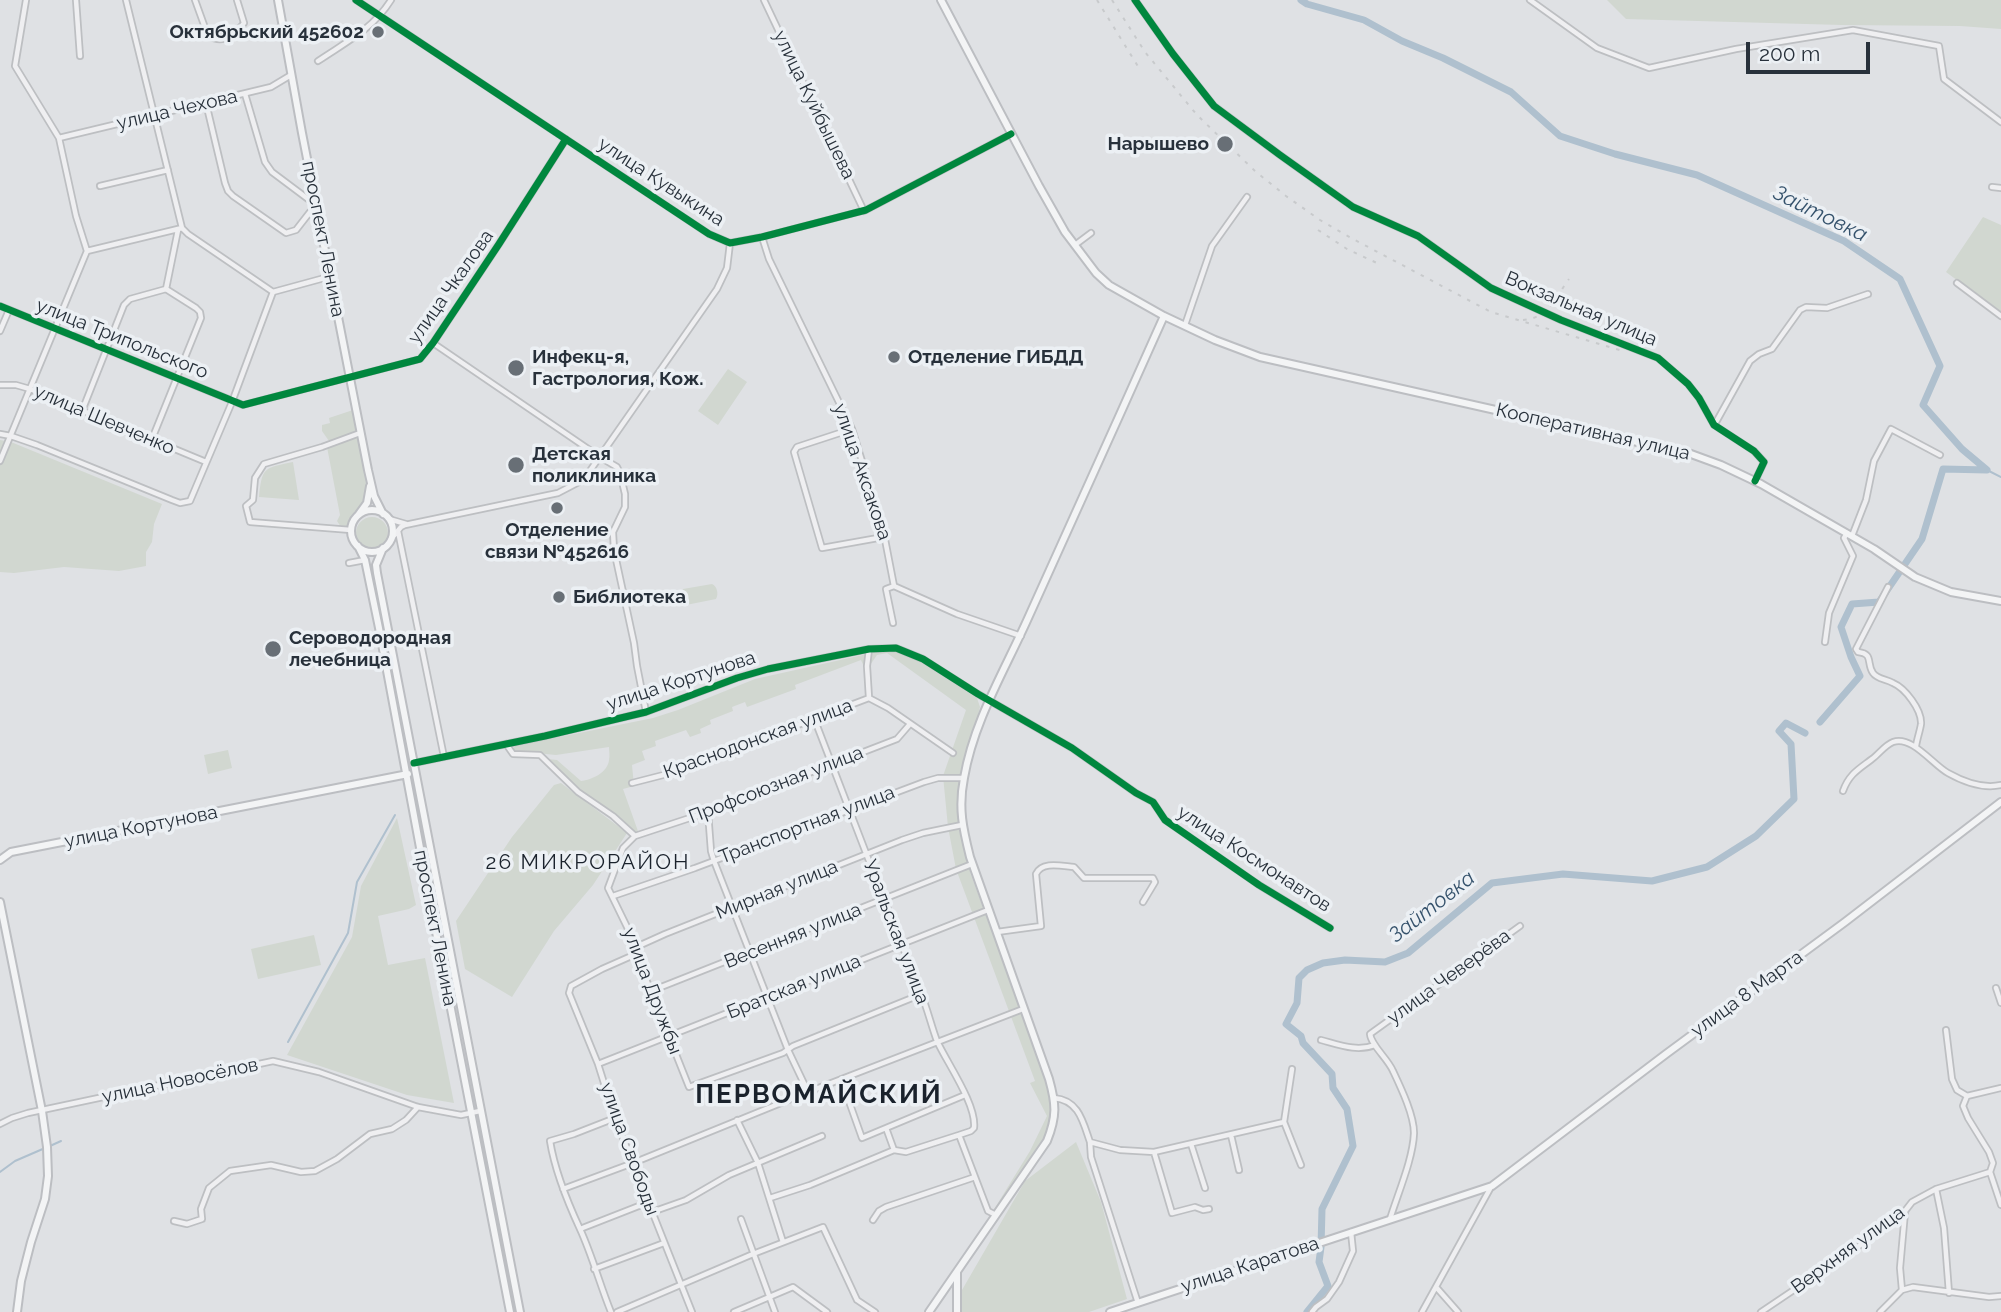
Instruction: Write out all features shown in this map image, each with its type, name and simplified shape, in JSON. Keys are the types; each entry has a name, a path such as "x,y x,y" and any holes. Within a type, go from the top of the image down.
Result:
{"main road":[{"name":"проспект Ленина","path":"277,0 368,470 374,496 386,517"},
{"name":"Кооперативная улица","path":"941,0 1051,208 1096,274 1109,285 1164,316 1260,357 1663,446 1717,463 1755,481 1850,535 1915,576 1951,593 2001,601"},
{"path":"929,1312 1047,1141 1055,1115 1054,1098 972,864 962,825 964,778 972,744 989,699 1021,636 1164,316"},
{"name":"проспект Ленина","path":"359,515 369,496 368,470"},
{"path":"371,510 386,517 392,528 391,539 379,551 368,551 358,546 353,539 353,522 359,515 371,510"},
{"name":"проспект Ленина","path":"358,546 365,560 510,1312"},
{"name":"проспект Ленина","path":"383,548 376,565 377,573 520,1312"},
{"path":"405,765 414,763"},
{"name":"улица Кортунова","path":"0,859 11,852 416,773"},
{"name":"улица 8 Марта","path":"1492,1186 2001,802"},
{"path":"0,902 47,1147 48,1176 45,1199 31,1242 17,1312"},
{"name":"улица Каратова","path":"1110,1312 1492,1186"},
{"path":"957,1272 957,1312"}],"street":[{"path":"0,461 87,251 76,216 59,138 15,66 26,0"},
{"path":"76,0 80,56"},
{"path":"125,0 168,170 180,229 166,289"},
{"path":"195,0 208,36 219,40 230,37 244,23 237,0"},
{"name":"улица Кувыкина","path":"356,0 709,234 730,243 864,211 1012,134"},
{"path":"318,61 372,24 391,0"},
{"name":"улица Куйбышева","path":"764,0 864,211"},
{"name":"Вокзальная улица","path":"1135,0 1172,54 1214,106 1353,207 1418,236 1491,288 1561,320 1658,358 1688,384 1714,425 1765,461 1755,481"},
{"path":"1530,0 1597,48 1649,68 1736,49 1853,30 1939,46 1944,79 2001,122"},
{"name":"улица Чехова","path":"59,138 245,94 275,85 291,75"},
{"path":"245,94 265,162 272,172 316,205"},
{"path":"206,103 228,191 286,233 296,230 310,212"},
{"name":"улица Чкалова","path":"232,402 243,405 420,359 433,344 506,234 566,139"},
{"path":"100,186 168,170"},
{"path":"1992,187 2001,188"},
{"path":"1185,325 1212,246 1247,197"},
{"path":"87,251 180,229 273,292 328,277"},
{"path":"1075,245 1091,233"},
{"name":"улица Аксакова","path":"762,237 769,259 852,429 883,529 894,586 886,589 893,622"},
{"path":"391,539 401,527 414,523 558,493 579,482 600,457 717,289 727,268 730,243"},
{"path":"1957,283 2001,316"},
{"path":"82,411 124,305 130,299 166,289 196,308 201,317 152,439"},
{"path":"0,434 172,500 184,503 190,501 232,402 273,292"},
{"path":"1714,425 1750,361 1772,349 1800,310 1806,307 1827,307 1868,294"},
{"name":"улица Трипольского","path":"0,306 232,402"},
{"path":"0,331 9,310"},
{"path":"433,344 617,467 625,494 625,507 613,533 614,551 646,712"},
{"name":"улица Шевченко","path":"0,385 30,389 206,462"},
{"path":"852,429 797,447 794,452 822,548 878,538 883,529"},
{"path":"1825,642 1829,612 1852,561 1851,550 1844,538 1850,535 1866,500 1874,461 1891,429 1940,455"},
{"path":"351,530 250,522 246,506 253,500 255,478 264,464 361,432"},
{"path":"386,517 400,524 414,523"},
{"path":"397,530 444,757"},
{"path":"349,563 365,560"},
{"path":"894,586 957,614 1021,636"},
{"path":"1888,587 1856,649 1868,657 1871,672 1901,688 1917,710 1921,725 1916,746"},
{"path":"869,649 867,666 870,698"},
{"name":"улица Кортунова","path":"414,763 646,712 752,674 869,649 905,650 989,699"},
{"name":"Краснодонская улица","path":"632,783 671,773 870,698 953,753"},
{"name":"улица Космонавтов","path":"989,699 1072,748 1153,802 1165,820 1176,828 1259,886 1330,928"},
{"name":"Уральская улица","path":"814,718 938,1041 975,1121 971,1132 959,1135"},
{"name":"Профсоюзная улица","path":"635,836 708,812 897,739 910,724"},
{"path":"1843,791 1853,773 1874,759 1889,743 1899,741 1916,746 1948,773 1985,787 2001,785"},
{"path":"506,744 513,754 540,755 578,792 613,816 635,836 623,848 608,888 613,896"},
{"name":"Транспортная улица","path":"613,896 923,782 939,778 964,778"},
{"path":"708,812 714,861 788,1050 808,1092"},
{"name":"Мирная улица","path":"572,986 665,934 923,833 962,825"},
{"name":"Весенняя улица","path":"651,991 972,864"},
{"path":"997,932 1041,926 1036,874 1039,868 1044,866 1074,867 1084,878 1153,878 1155,882 1143,902"},
{"name":"улица Дружбы","path":"613,896 689,1087 788,1050"},
{"name":"Братская улица","path":"598,1064 989,909"},
{"name":"улица Чеверёва","path":"1390,1219 1408,1162 1414,1136 1413,1124 1390,1063 1371,1041 1370,1034 1520,926"},
{"name":"улица Свободы","path":"572,986 569,993 598,1064 615,1118 692,1312"},
{"path":"1996,988 2001,1003"},
{"path":"788,1050 922,994"},
{"path":"563,1189 1023,1009"},
{"path":"1946,1030 1952,1079 1957,1090 1967,1096 2001,1088"},
{"path":"1321,1040 1351,1049 1366,1049 1376,1045"},
{"name":"улица Новосёлов","path":"0,1124 41,1111 273,1061 319,1072 418,1107 461,1115 480,1111"},
{"path":"1292,1069 1284,1122 1301,1165"},
{"path":"841,1079 862,1138 965,1095"},
{"path":"1967,1096 1964,1106 1968,1118 1989,1152 1993,1163 1990,1172 2001,1205"},
{"path":"1054,1098 1065,1099 1082,1119 1090,1142 1091,1157 1138,1303"},
{"path":"174,1221 187,1224 202,1219 201,1209 209,1188 230,1171 271,1165 301,1172 315,1171 370,1135 392,1129 406,1120 418,1107"},
{"path":"611,1312 580,1229 572,1216 550,1141 615,1118"},
{"path":"737,1121 758,1163 783,1242"},
{"path":"1090,1142 1120,1150 1154,1152 1284,1122"},
{"path":"886,1128 894,1150"},
{"path":"770,1198 810,1185 894,1150 906,1152 959,1135 988,1211 997,1216"},
{"path":"1231,1135 1239,1170"},
{"path":"652,1212 686,1200 729,1175 822,1136"},
{"path":"1191,1144 1205,1188"},
{"path":"1154,1152 1172,1213 1195,1207 1209,1209"},
{"name":"Верхняя улица","path":"1761,1312 1868,1240 1905,1211 1912,1202 1936,1189 1990,1172"},
{"path":"873,1220 879,1211 886,1207 975,1177"},
{"path":"1422,1312 1492,1186"},
{"path":"1936,1189 1944,1228 1949,1293"},
{"path":"580,1229 649,1202"},
{"path":"1902,1290 1900,1268 1905,1211"},
{"path":"741,1219 775,1312"},
{"path":"617,1312 823,1227 857,1300 875,1312"},
{"name":"улица Каратова","path":"1312,1312 1327,1299 1339,1282 1353,1251 1350,1232"},
{"path":"594,1269 664,1242"},
{"path":"734,1312 793,1287 827,1312"},
{"path":"1436,1287 1458,1312"},
{"path":"1880,1312 1902,1290 1913,1287 1949,1293 2001,1296"}],"shaded area":[{"path":"1607,0 2001,0 2001,29 1626,19"},
{"path":"1983,217 2001,225 2001,313 1946,272"},
{"path":"728,369 747,382 718,425 698,411"},
{"path":"353,410 357,429 351,434 329,441 322,431 322,425 330,423 329,418"},
{"path":"353,438 359,439 368,488 367,499 361,509 352,515 348,527 341,527 337,521 340,515 327,447"},
{"path":"0,440 11,442 162,504 154,524 152,542 146,552 146,566 119,571 64,567 0,572"},
{"path":"293,462 299,500 259,497 266,470"},
{"path":"372,517 383,522 388,533 383,544 372,549 361,544 356,533 361,522"},
{"path":"712,584 717,590 716,599 686,605 683,602 683,589"},
{"path":"885,650 903,651 910,655 977,698 980,707 958,802 961,837 971,875 1049,1086 1051,1110 1050,1124 1041,1146 994,1214 993,1211 1030,1151 1047,1116 1030,1083 1035,1081 956,869 948,827 943,776 966,710 887,653 877,655 866,671 861,660 747,707 745,702 732,707 733,711 710,720 711,724 700,729 701,733 690,737 686,730 655,741 656,746 642,751 645,760 632,765 634,786 623,789 639,834 636,835 615,814 580,791 548,759 557,760 581,781 599,775 606,768 609,747 556,755 513,749 515,746 653,718 755,679"},
{"path":"228,750 232,768 208,774 204,755"},
{"path":"561,783 627,833 593,885 554,931 512,997 465,969 456,921 512,837 554,785"},
{"path":"397,818 416,905 378,916 388,965 425,958 454,1103 407,1095 287,1055 352,937 361,886"},
{"path":"314,935 321,965 258,979 251,949"},
{"path":"1076,1142 1101,1202 1127,1299 1089,1312 961,1312 962,1290 1025,1181"}],"waterway":[{"name":"Зайтовка","path":"1301,0 1364,20 1402,41 1511,92 1560,136 1615,154 1697,175 1844,241 1900,279 1940,366 1923,405 1962,449 1987,470 1943,469 1922,539 1879,602 1852,604 1841,627 1860,676 1820,722"},
{"path":"1987,470 2001,477"},
{"name":"Зайтовка","path":"1307,1312 1328,1286 1319,1262 1322,1209 1353,1146 1347,1109 1333,1088 1332,1074 1303,1043 1301,1036 1286,1024 1297,1003 1299,978 1307,970 1323,963 1345,960 1385,962 1408,953 1492,883 1563,874 1652,881 1707,867 1756,836 1794,799 1791,744 1779,731 1786,723 1805,733"},
{"path":"288,1042 348,933 357,882 395,815"},
{"path":"50,1146 61,1141"},
{"path":"0,1172 15,1161 45,1148"}],"railway":[{"path":"1097,0 1139,68"},
{"path":"1112,0 1145,52 1197,115 1255,171 1320,220 1491,312 1623,351"},
{"path":"1318,230 1347,249 1379,264"},
{"path":"1523,320 1545,311 1569,279"}],"cycle path":[{"path":"356,0 709,234 730,243 866,210 1011,134"},
{"path":"1135,0 1214,106 1353,207 1418,236 1491,288 1561,320 1658,358 1688,384 1714,425 1754,451 1764,462 1755,481"},
{"path":"0,306 243,405 420,359 499,244 566,139"},
{"path":"414,763 646,712 768,669 869,649 896,648 923,659 1072,748 1153,802 1165,820 1259,885 1330,928"}],"place":[{"name":"Октябрьский 452602","path":"378,32"},
{"name":"Нарышево","path":"1225,144"},
{"name":"Отделение ГИБДД","path":"894,357"},
{"name":"Инфекц-я, Гастрология, Кож.","path":"516,368"},
{"name":"Детская поликлиника","path":"516,465"},
{"name":"Отделение связи №452616","path":"557,508"},
{"name":"Библиотека","path":"559,597"},
{"name":"Сероводородная лечебница","path":"273,649"}],"district":[{"name":"26 МИКРОРАЙОН","path":"588,863"},
{"name":"ПЕРВОМАЙСКИЙ","path":"819,1095"}]}
